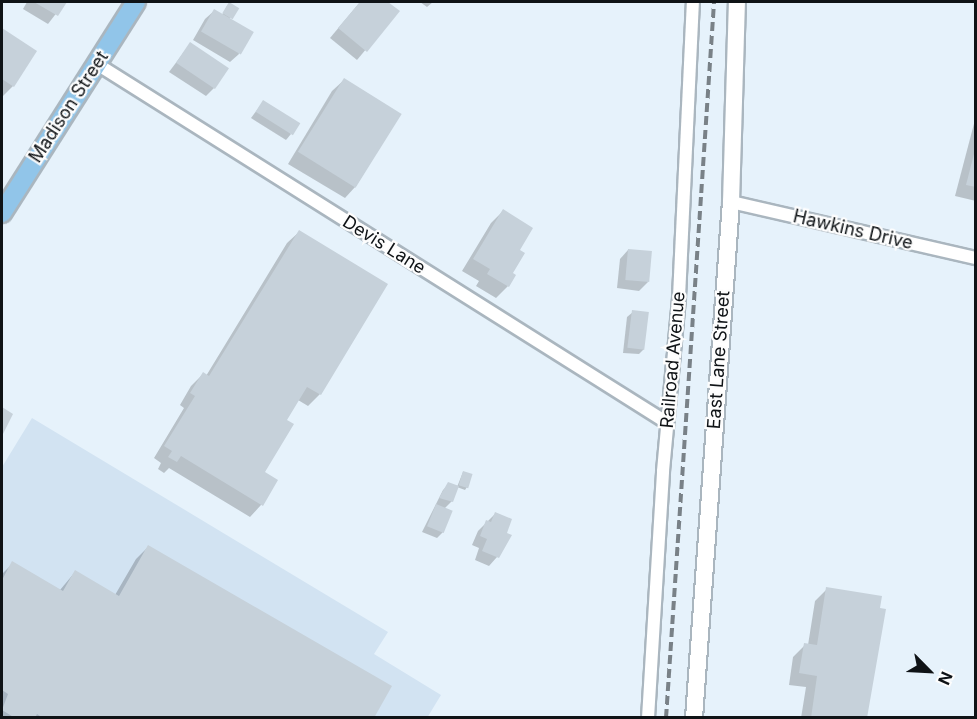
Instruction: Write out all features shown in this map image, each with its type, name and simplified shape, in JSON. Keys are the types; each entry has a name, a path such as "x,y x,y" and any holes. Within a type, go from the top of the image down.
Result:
{"main road":[{"name":"Madison Street","path":"2,213 136,2"}],"street":[{"name":"Railroad Avenue","path":"648,717 668,416 679,297 693,2"},
{"name":"East Lane Street","path":"694,717 731,202 737,2"},
{"name":"Devis Lane","path":"97,64 666,422 668,416"},
{"name":"Hawkins Drive","path":"731,202 975,258"}],"shaded area":[{"path":"32,418 388,632 374,654 441,695 427,718 2,717 2,467"}],"building":[{"path":"34,2 67,2 58,16"},
{"path":"229,2 239,8 233,19 222,13"},
{"path":"360,2 388,2 400,11 367,52 338,28"},
{"path":"214,9 254,32 241,55 201,32"},
{"path":"2,28 37,51 14,87 2,79"},
{"path":"190,42 229,68 215,89 176,63"},
{"path":"344,78 402,114 356,188 298,152"},
{"path":"263,100 300,123 293,135 256,112"},
{"path":"976,150 976,187 966,185"},
{"path":"503,209 533,228 520,250 525,253 513,273 516,275 509,287 487,274 490,269 473,259"},
{"path":"299,230 388,284 321,395 307,387 287,420 294,424 265,472 278,480 263,506 181,456 177,462 168,457 172,451 164,446 195,396 190,393 203,372 209,376"},
{"path":"628,249 652,251 649,282 625,280"},
{"path":"632,310 649,312 644,350 627,348"},
{"path":"2,407 13,414 2,436"},
{"path":"463,471 473,474 468,488 459,485"},
{"path":"448,482 459,486 453,502 439,498"},
{"path":"436,504 453,511 444,533 427,526"},
{"path":"495,512 512,519 507,533 512,535 499,558 482,551 487,539 480,536 486,520 491,522"},
{"path":"148,545 392,686 374,718 43,718 37,714 35,718 15,718 2,710 8,694 2,690 2,580 12,561 63,591 75,570 119,596"},
{"path":"826,587 882,596 880,608 886,609 867,718 811,718 817,676 799,673 804,643 817,645"}],"railway":[{"path":"666,718 714,2"}]}
